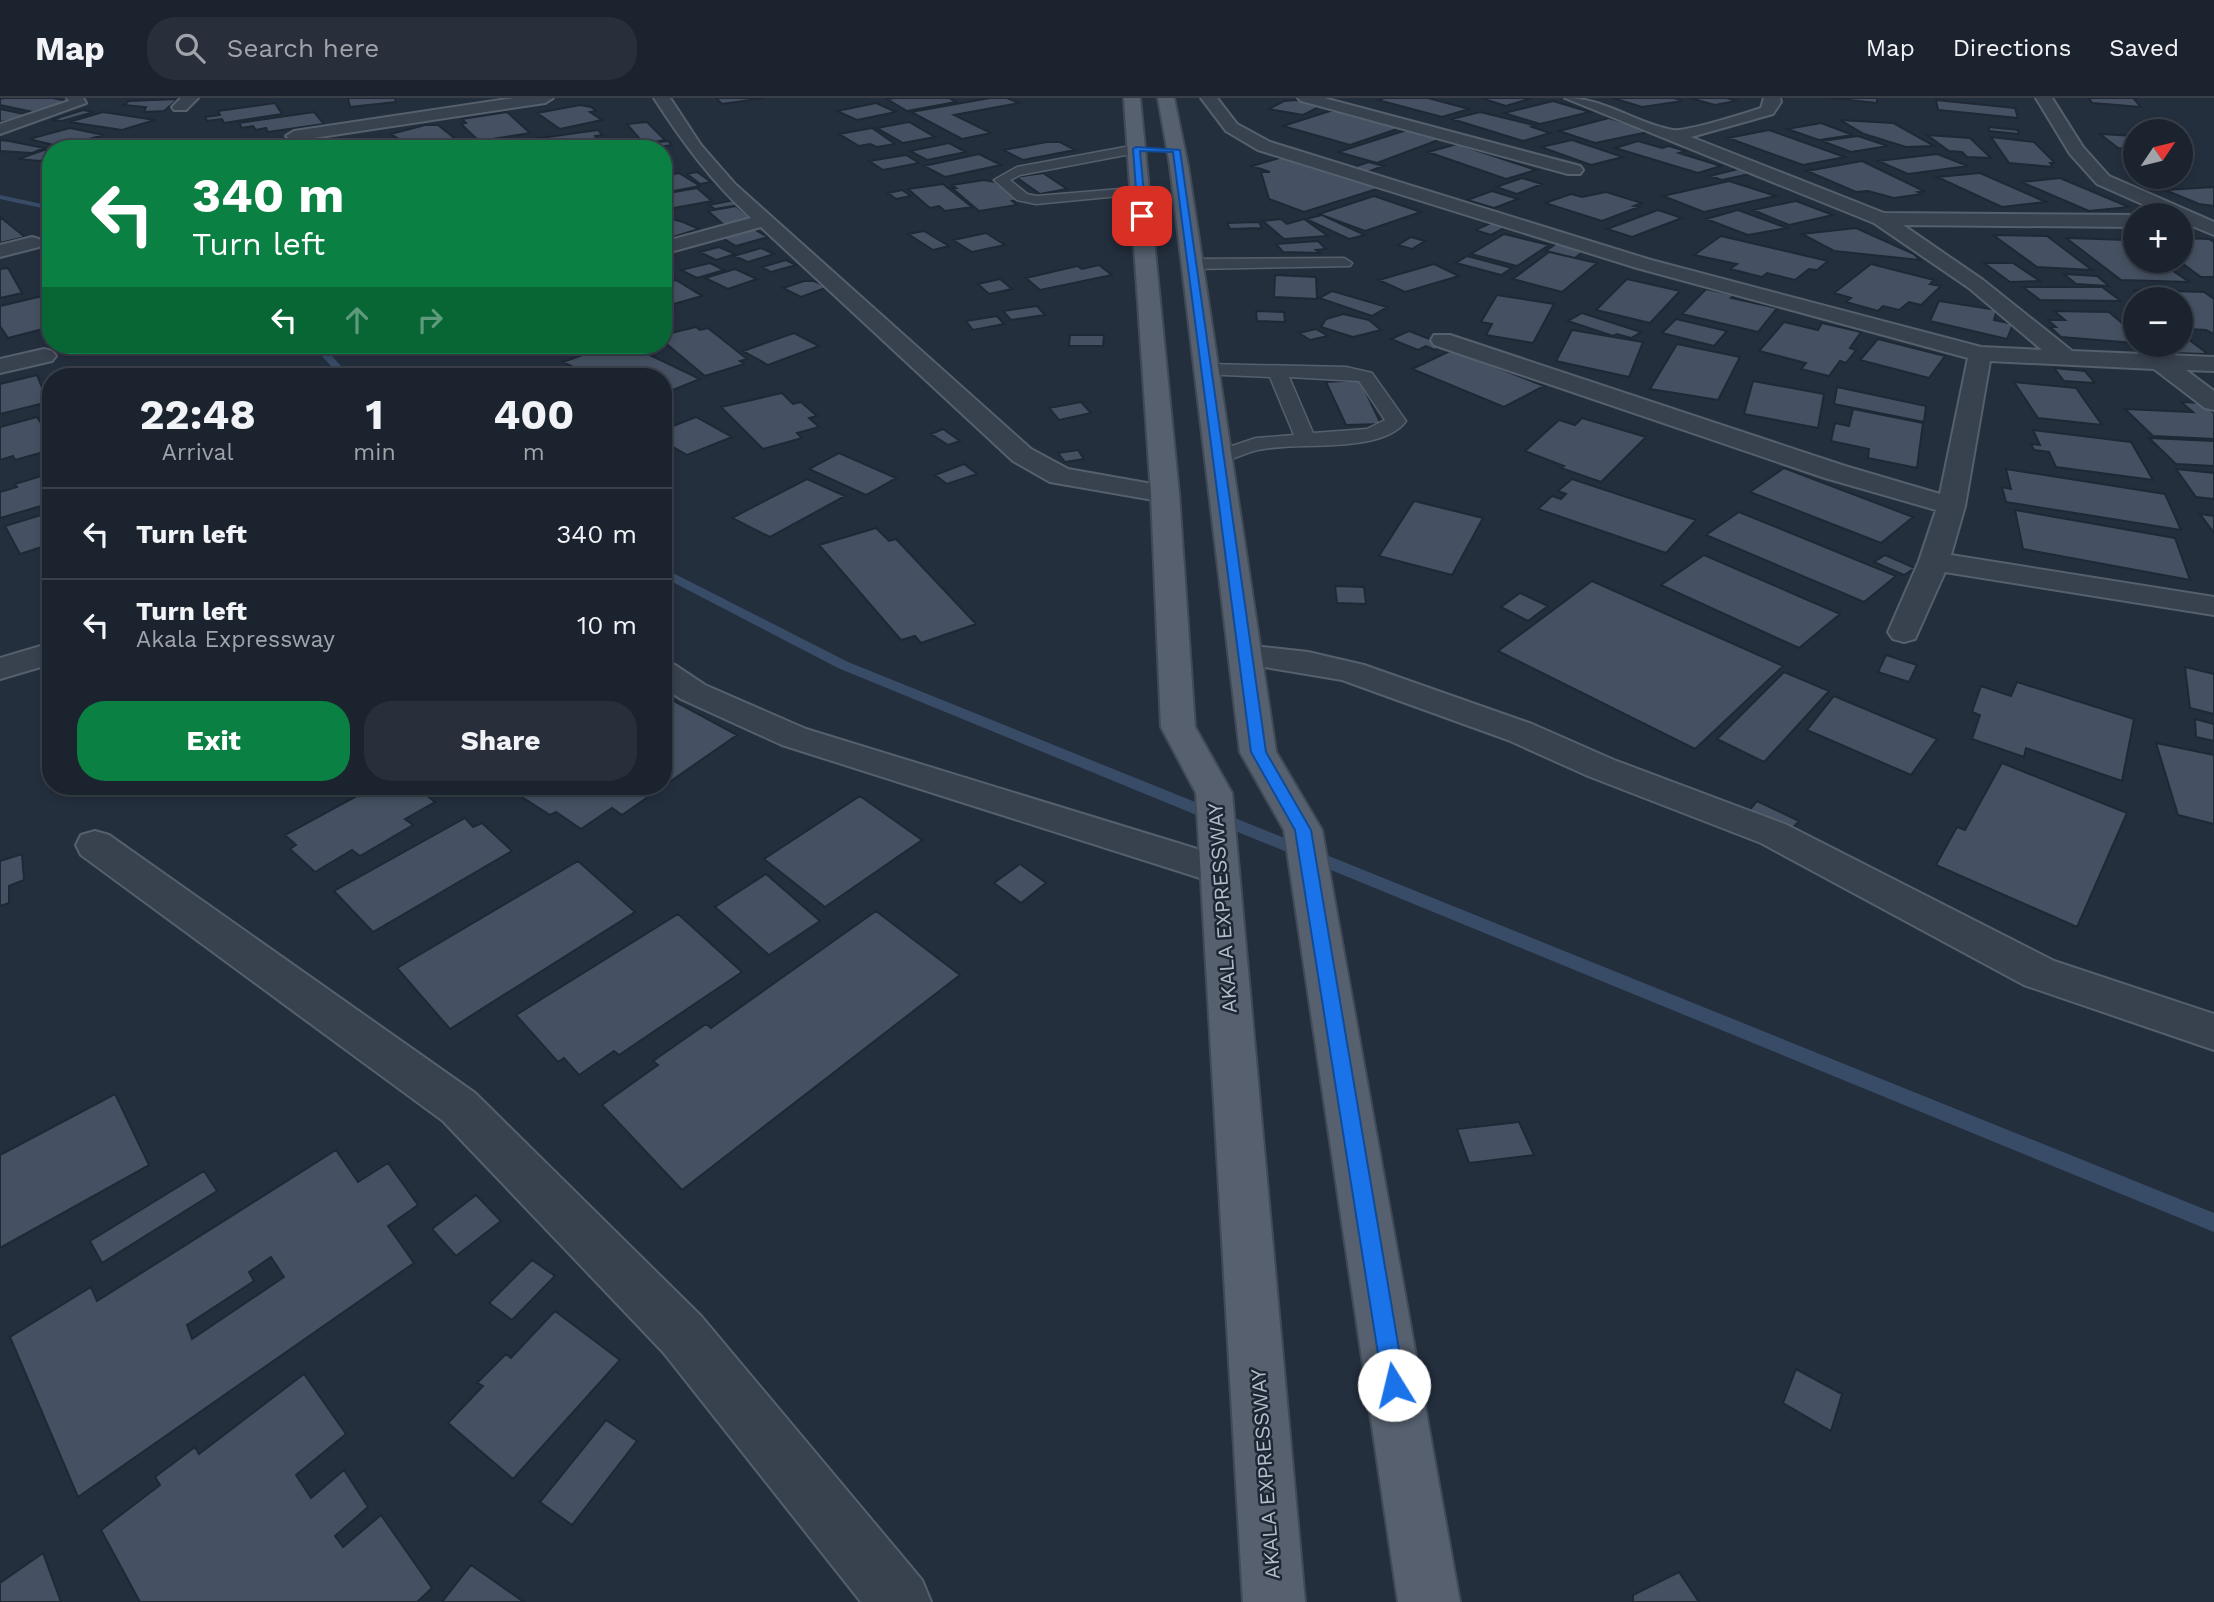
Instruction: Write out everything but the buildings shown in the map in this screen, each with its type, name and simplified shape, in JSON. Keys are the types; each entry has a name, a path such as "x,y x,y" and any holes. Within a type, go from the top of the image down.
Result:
{"main road":[{"name":"AKALA EXPRESSWAY","path":"1132,98 1156,150 1193,264 1258,752 1303,830 1429,1602"},
{"name":"AKALA EXPRESSWAY","path":"1166,98 1156,150 1140,190 1165,494 1178,727 1214,793 1274,1602"},
{"path":"1154,369 1207,370"}],"street":[{"path":"0,129 65,110 78,103 75,98"},
{"path":"294,136 545,98"},
{"path":"662,98 685,150 1022,455 1060,476 1165,494"},
{"path":"1209,98 1229,128 1238,136 1330,168 1644,264 1980,354 2214,364"},
{"path":"1306,98 1340,101 1574,170"},
{"path":"1573,98 1881,219 1976,284 2068,359"},
{"path":"1674,136 1755,116 1767,111 1773,102 1772,98"},
{"path":"2044,98 2076,150 2103,180 2208,225"},
{"path":"1881,219 2123,221"},
{"path":"672,246 763,221"},
{"path":"0,251 32,243"},
{"path":"1442,340 1835,472 1951,506"},
{"path":"1904,632 1934,561 1951,506 1980,354"},
{"path":"0,366 44,356"},
{"path":"2162,363 2214,403"},
{"path":"1934,561 2214,606"},
{"path":"1245,655 1308,662 1352,672 1520,732 1601,768 1774,834 2039,972 2195,1028 2214,1032"},
{"path":"0,669 42,656"},
{"path":"672,678 693,692 794,737 1219,870"},
{"path":"95,845 459,1107 682,1334 900,1602"}],"lane":[{"path":"1140,190 1067,180 1156,150"},
{"path":"1193,264 1344,263"},
{"path":"1207,370 1346,373 1365,377 1396,421 1384,430 1369,435 1256,444 1218,457"},
{"path":"1278,373 1306,441"}],"waterway":[{"path":"0,197 42,206"},
{"path":"325,354 338,368"},
{"path":"672,577 843,665 2214,1223"}],"route":[{"path":"1142,216 1136,149 1176,150 1258,752 1303,830 1394,1385"}]}
